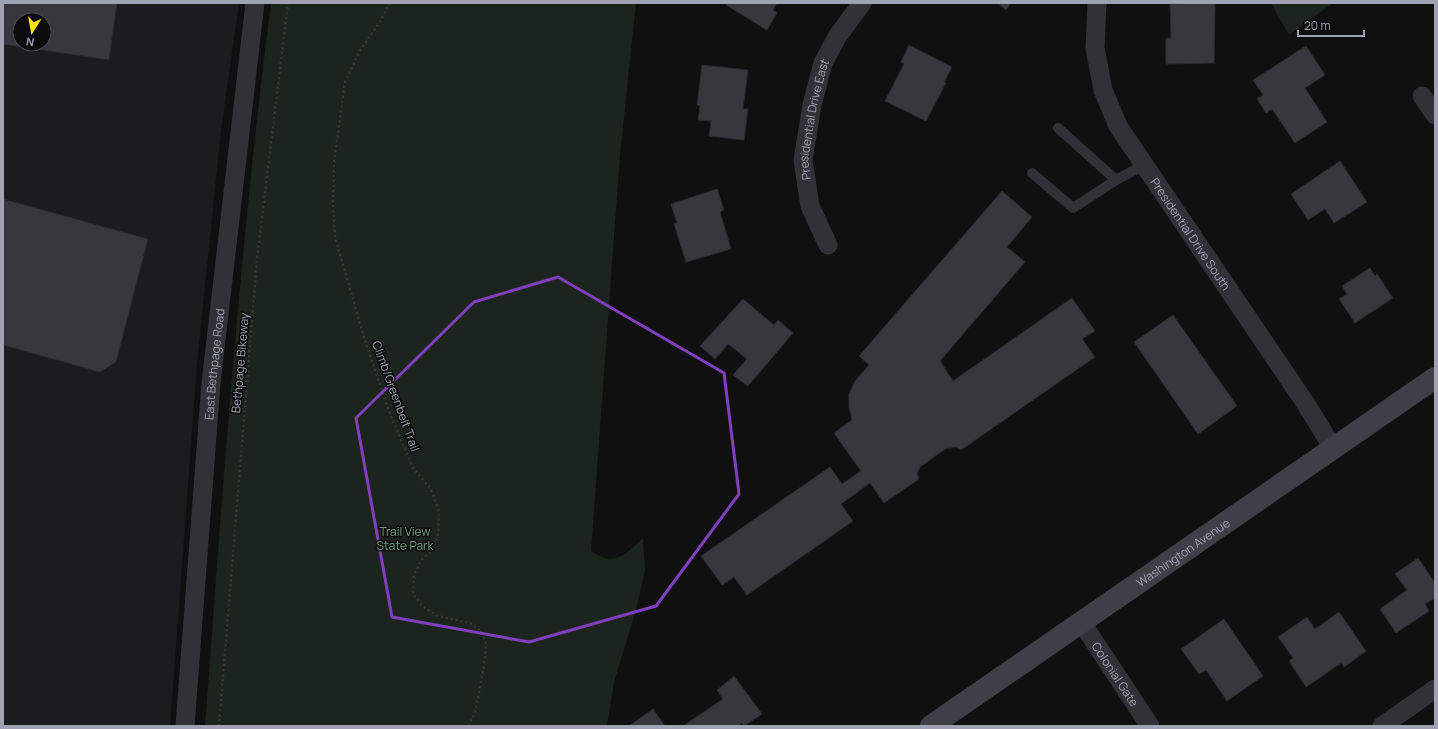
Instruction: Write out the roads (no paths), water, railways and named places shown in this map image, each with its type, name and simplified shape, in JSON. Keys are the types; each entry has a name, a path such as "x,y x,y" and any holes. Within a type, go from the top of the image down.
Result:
{"main road":[{"name":"Washington Avenue","path":"931,726 1435,378"}],"street":[{"name":"East Bethpage Road","path":"185,726 212,383 255,3"},
{"name":"Presidential Drive East","path":"828,244 810,206 803,160 812,105 823,64 837,37 862,3"},
{"name":"Presidential Drive South","path":"1097,3 1095,48 1103,90 1118,126 1306,404 1333,448"},
{"path":"1422,96 1435,115"},
{"name":"Colonial Gate","path":"1082,623 1150,726"},
{"path":"1382,726 1435,689"}],"lane":[{"path":"1058,128 1116,180"},
{"path":"1032,173 1073,208 1116,180 1144,165"}],"park label":[{"name":"Trail View State Park","path":"405,538"}]}
